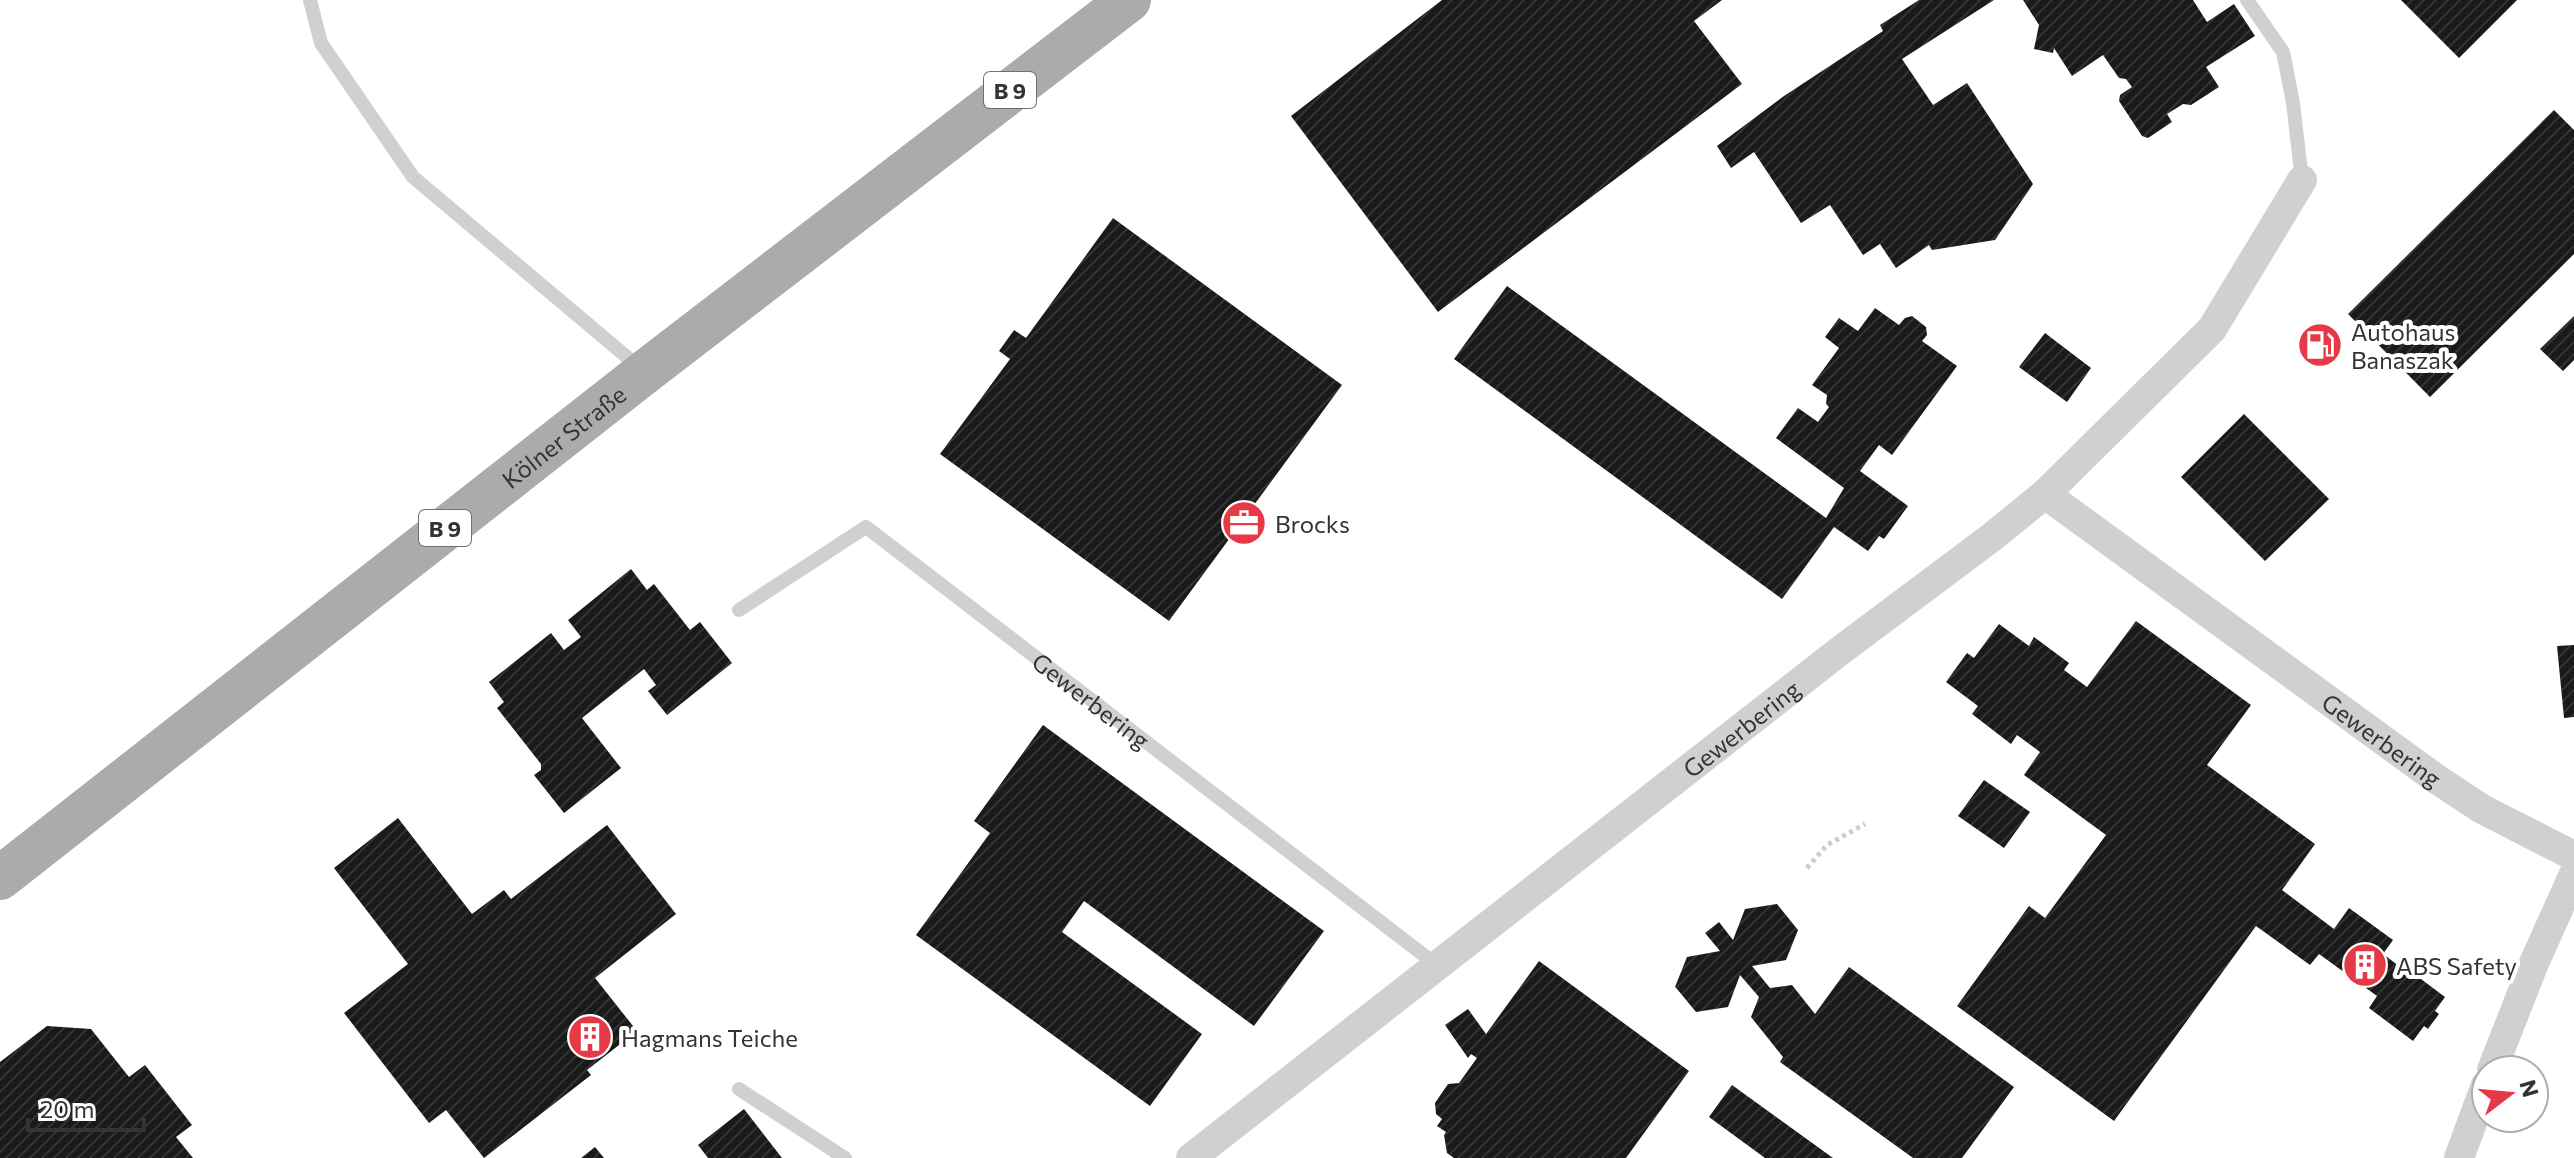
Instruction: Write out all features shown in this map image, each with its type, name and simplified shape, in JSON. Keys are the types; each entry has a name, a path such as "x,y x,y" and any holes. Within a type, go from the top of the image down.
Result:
{"main road":[{"name":"Kölner Straße","path":"0,878 645,372 1129,0"}],"street":[{"name":"Gewerbering","path":"1191,1158 2045,494 2212,329 2302,180"},
{"name":"Gewerbering","path":"2045,494 2435,778 2504,821 2574,856"},
{"path":"2498,1054 2574,874"},
{"path":"2459,1158 2470,1128"}],"lane":[{"path":"310,0 321,43 413,177 645,372"},
{"path":"2247,0 2283,52 2293,103 2302,180"},
{"name":"Gewerbering","path":"739,610 866,527 1438,966"},
{"path":"739,1089 845,1158"}],"path":[{"path":"1807,868 1827,845 1865,824"}],"building":[{"path":"1442,0 1722,0 1694,21 1742,84 1438,312 1291,116"},
{"path":"1919,0 1994,0 1902,59 1933,105 1967,83 2033,184 1995,240 1932,250 1929,245 1896,268 1880,244 1863,255 1830,205 1801,223 1754,152 1731,168 1717,146 1784,96 1883,31 1880,25"},
{"path":"2023,0 2193,0 2207,22 2234,4 2255,36 2206,67 2219,87 2191,105 2183,104 2167,114 2172,122 2148,138 2142,136 2119,101 2120,95 2132,87 2126,79 2119,78 2103,55 2072,76 2054,48 2053,53 2034,49 2039,25"},
{"path":"2401,0 2517,0 2459,58"},
{"path":"2554,110 2574,130 2574,254 2430,397 2348,314"},
{"path":"1113,218 1342,385 1169,621 940,454 1010,359 999,351 1014,330 1026,338"},
{"path":"1507,286 1826,518 1844,488 1776,438 1798,408 1818,422 1829,407 1826,404 1827,395 1812,385 1839,348 1825,337 1839,318 1858,331 1875,308 1899,325 1912,316 1926,327 1927,335 1922,341 1957,366 1892,455 1879,445 1860,471 1908,506 1884,539 1879,536 1868,551 1834,527 1782,599 1454,359"},
{"path":"2574,316 2574,360 2563,371 2540,349"},
{"path":"2045,333 2091,368 2067,402 2019,367"},
{"path":"2244,414 2329,499 2265,561 2181,477"},
{"path":"631,569 647,590 654,584 690,630 700,622 732,663 667,715 648,691 656,685 644,669 582,718 621,768 564,813 534,775 541,770 541,764 497,708 504,702 489,682 551,633 564,650 581,637 568,620"},
{"path":"2136,621 2251,705 2207,765 2315,844 2282,890 2334,929 2349,908 2393,940 2383,954 2445,997 2435,1011 2439,1014 2428,1029 2424,1026 2413,1041 2369,1008 2377,996 2319,954 2310,965 2256,926 2114,1121 1957,1006 2029,906 2045,918 2106,835 2024,775 2040,752 2017,735 2011,744 1972,714 1978,706 1946,682 1967,653 1974,658 1999,624 2029,646 2034,637 2069,663 2064,670 2087,687"},
{"path":"2574,645 2574,717 2564,718 2557,646"},
{"path":"1043,725 1324,931 1254,1026 1084,901 1062,932 1202,1034 1150,1106 916,935 990,833 974,821"},
{"path":"1984,780 2030,812 2004,848 1958,816"},
{"path":"398,818 472,914 504,890 511,899 607,825 676,914 595,978 637,1031 587,1070 591,1075 484,1158 446,1110 429,1123 344,1013 408,964 334,868"},
{"path":"1777,904 1798,930 1786,960 1752,966 1770,988 1792,985 1815,1014 1849,967 2014,1087 1962,1158 1913,1158 1780,1062 1783,1057 1751,1017 1759,997 1740,975 1728,1007 1696,1012 1675,987 1687,957 1720,951 1705,933 1719,922 1733,940 1745,909"},
{"path":"1539,961 1689,1071 1626,1158 1454,1158 1447,1153 1446,1132 1437,1126 1442,1119 1436,1114 1435,1103 1448,1084 1459,1083 1477,1058 1471,1054 1468,1058 1445,1025 1468,1009 1486,1034"},
{"path":"47,1026 91,1029 129,1077 145,1065 192,1125 176,1137 193,1158 0,1158 0,1062"},
{"path":"1732,1085 1833,1158 1765,1158 1709,1117"},
{"path":"744,1109 782,1158 708,1158 698,1145"},
{"path":"595,1147 604,1158 581,1158"}],"place":[{"name":"Autohaus Banaszak","path":"2320,345"},
{"name":"Brocks","path":"1244,523"},
{"name":"ABS Safety","path":"2365,965"},
{"name":"Hagmans Teiche","path":"590,1037"}]}
